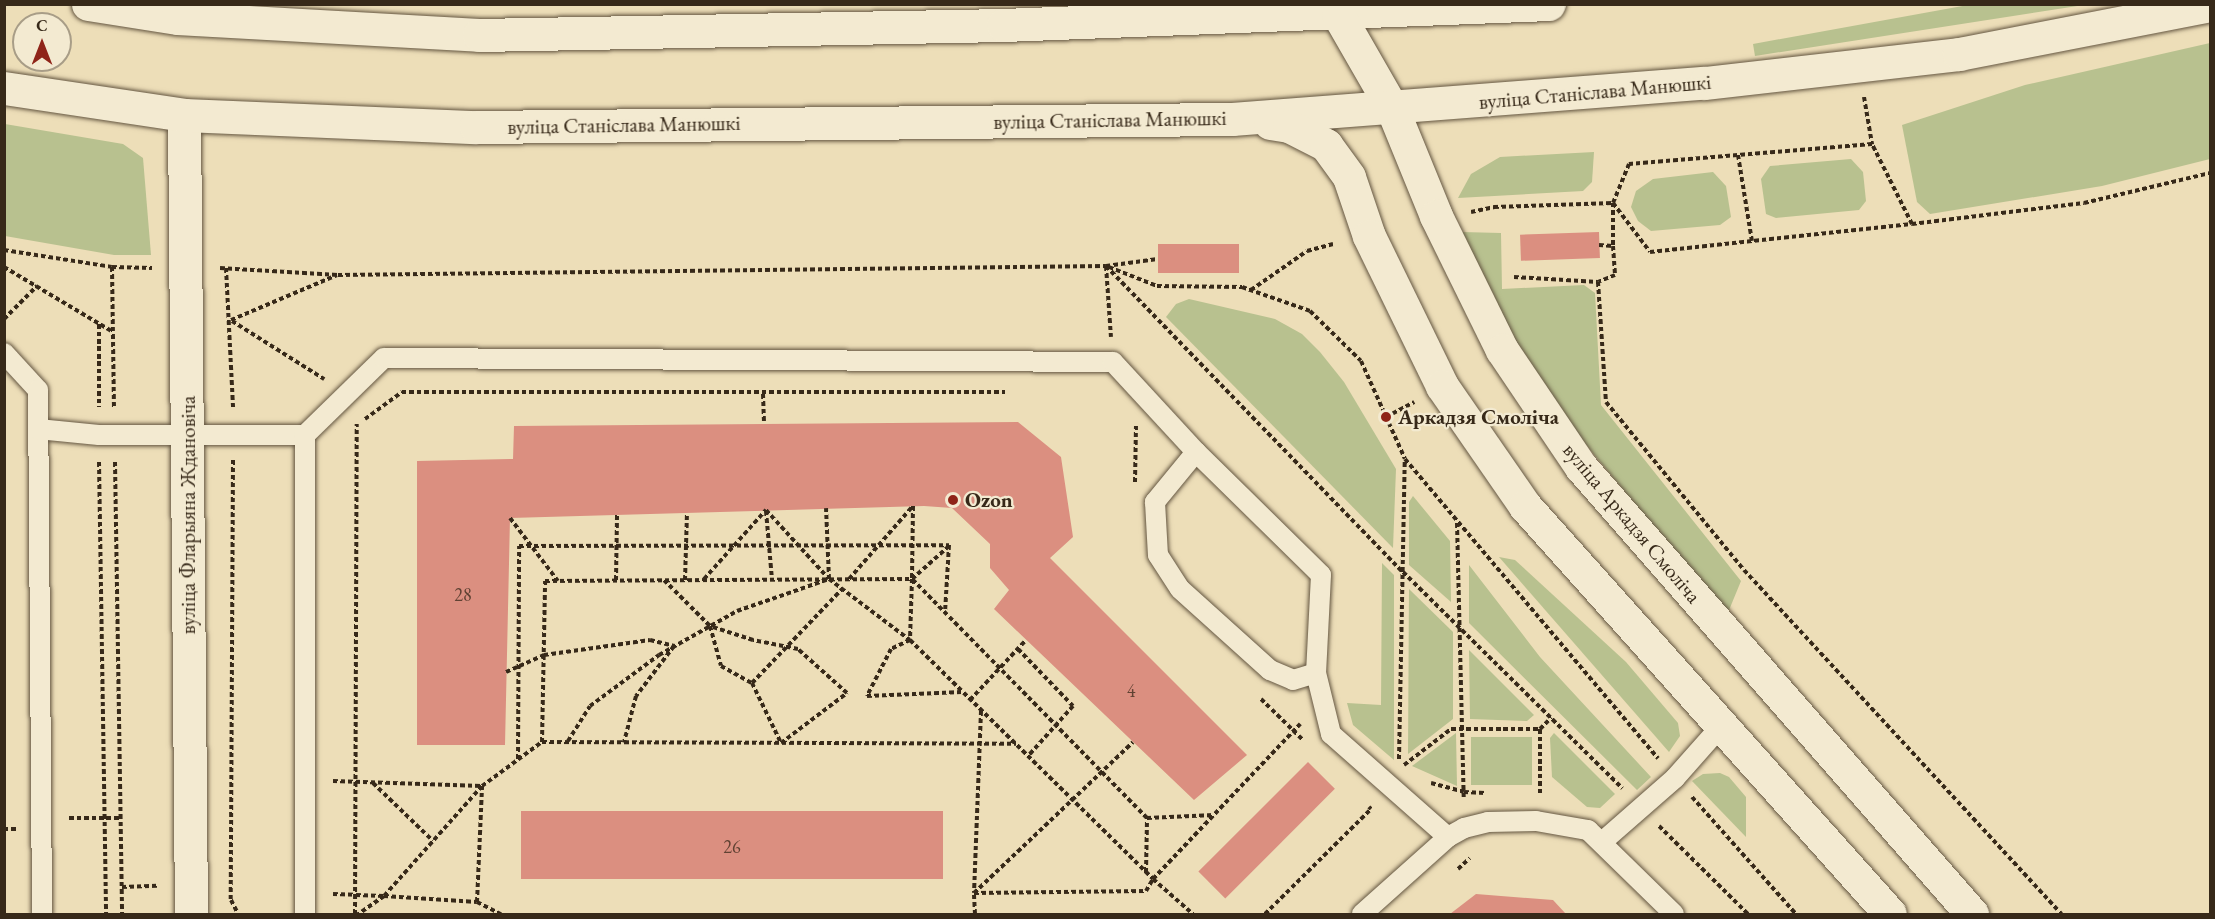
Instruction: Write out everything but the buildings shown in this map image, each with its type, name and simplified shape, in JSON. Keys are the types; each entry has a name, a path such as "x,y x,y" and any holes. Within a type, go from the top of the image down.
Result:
{"main road":[{"path":"88,4 478,35 1549,4"},
{"name":"вуліца Станіслава Манюшкі","path":"4,88 184,115 477,127 1232,119 1705,83 1959,54 2211,5"},
{"name":"вуліца Аркадзя Смоліча","path":"1337,9 1392,108 1436,216 1502,350 1581,467 1972,915"},
{"name":"вуліца Фларыяна Ждановіча","path":"184,115 191,915"},
{"path":"1232,119 1289,126 1326,145 1349,177 1369,236 1448,395 1525,506 1890,915"}],"lane":[{"path":"4,353 38,390 42,915"},
{"path":"38,429 107,435 305,435 384,358 1113,362 1196,452 1321,575 1316,673 1331,734 1456,833"},
{"path":"305,435 305,915"},
{"path":"1196,452 1155,501 1158,555 1180,589 1270,670 1293,680 1316,673"},
{"path":"1602,842 1675,778 1721,726"},
{"path":"1362,915 1456,833 1488,822 1536,821 1588,830 1674,915"}],"path":[{"path":"1859,65 1872,144 1912,224"},
{"path":"1514,277 1598,282 1615,275 1613,203 1629,164 1872,144"},
{"path":"1738,155 1752,242"},
{"path":"1613,203 1650,252 2084,203 2211,173"},
{"path":"1464,214 1494,207 1613,203"},
{"path":"1251,291 1307,251 1333,244"},
{"path":"1599,245 1613,246"},
{"path":"4,250 112,267 113,332 107,435 106,915"},
{"path":"238,915 231,900 233,434 231,320 226,268 338,275 1106,266 1158,259"},
{"path":"1106,266 1157,286 1242,287 1310,311 1361,361 1405,459 1675,778 1796,915"},
{"path":"1106,266 1113,362"},
{"path":"4,267 113,332"},
{"path":"231,320 338,275"},
{"path":"1598,282 1606,402 1744,570 2061,915"},
{"path":"4,320 37,286"},
{"path":"231,320 347,394"},
{"path":"99,324 107,435 122,915"},
{"path":"357,915 357,424 402,392 763,394 1010,392"},
{"path":"763,394 764,424"},
{"path":"1135,489 1136,418"},
{"path":"1405,459 1399,769 1451,729 1540,729 1551,718"},
{"path":"849,579 913,506 912,579"},
{"path":"826,508 829,579"},
{"path":"766,510 829,579 909,640 891,649 867,696 962,692"},
{"path":"704,580 766,510"},
{"path":"766,510 772,580"},
{"path":"686,580 687,513"},
{"path":"616,580 617,515"},
{"path":"510,518 558,580"},
{"path":"1456,833 1465,729 1457,522"},
{"path":"518,759 519,546 949,545"},
{"path":"542,742 545,580 912,579 949,545"},
{"path":"945,613 949,545"},
{"path":"567,742 590,706 674,646 737,611 829,579"},
{"path":"663,580 710,626 798,649 848,693 781,743"},
{"path":"752,682 842,589"},
{"path":"710,626 721,666 752,682 781,743"},
{"path":"506,672 544,655 650,640 674,646"},
{"path":"970,700 1026,640"},
{"path":"624,742 636,696 674,646"},
{"path":"1018,649 1072,706 1028,756"},
{"path":"1260,697 1309,747"},
{"path":"975,915 981,710"},
{"path":"1540,729 1540,795"},
{"path":"357,915 384,896 482,786 542,742 1016,744"},
{"path":"974,893 1133,742"},
{"path":"329,781 482,786"},
{"path":"373,782 433,841"},
{"path":"477,902 482,786"},
{"path":"1265,915 1371,809 1364,802"},
{"path":"1642,808 1748,915"},
{"path":"1147,818 1214,815"},
{"path":"41,819 120,818"},
{"path":"1454,873 1478,852"},
{"path":"974,893 1146,891 1153,879 1194,915"},
{"path":"356,895 477,902 501,915"}],"green space":[{"path":"1968,5 2084,5 1755,56 1753,44"},
{"path":"2210,43 2210,159 2102,186 1930,214 1917,202 1902,125 2025,85"},
{"path":"5,124 123,144 143,158 151,255 114,255 5,236"},
{"path":"1594,152 1592,182 1583,191 1458,198 1471,174 1500,157"},
{"path":"1851,159 1863,172 1866,201 1859,210 1776,218 1766,214 1761,179 1770,166"},
{"path":"1713,172 1726,186 1731,217 1720,225 1651,231 1638,221 1631,207 1636,191 1653,179"},
{"path":"1462,232 1501,233 1502,289 1584,285 1595,293 1601,405 1741,581 1727,615 1559,412 1524,357"},
{"path":"1189,299 1275,319 1302,334 1320,352 1344,382 1396,469 1393,548 1166,317 1176,304"},
{"path":"1413,496 1450,541 1451,602 1409,565 1409,502"},
{"path":"1499,557 1515,560 1626,662 1678,723 1680,736 1669,752"},
{"path":"1382,563 1394,575 1394,760 1353,725 1347,703 1381,705"},
{"path":"1469,565 1540,657 1651,777 1637,790 1469,623"},
{"path":"1409,589 1453,632 1453,719 1408,754"},
{"path":"1469,650 1534,715 1527,721 1470,719"},
{"path":"1456,733 1457,786 1412,766"},
{"path":"1554,733 1615,794 1600,808 1587,807 1552,777 1550,738"},
{"path":"1471,737 1532,737 1532,785 1471,785"},
{"path":"1720,773 1729,777 1746,797 1746,837 1692,781 1703,774"}],"place":[{"name":"Аркадзя Смоліча","path":"1386,417"},
{"name":"Ozon","path":"953,500"}]}
